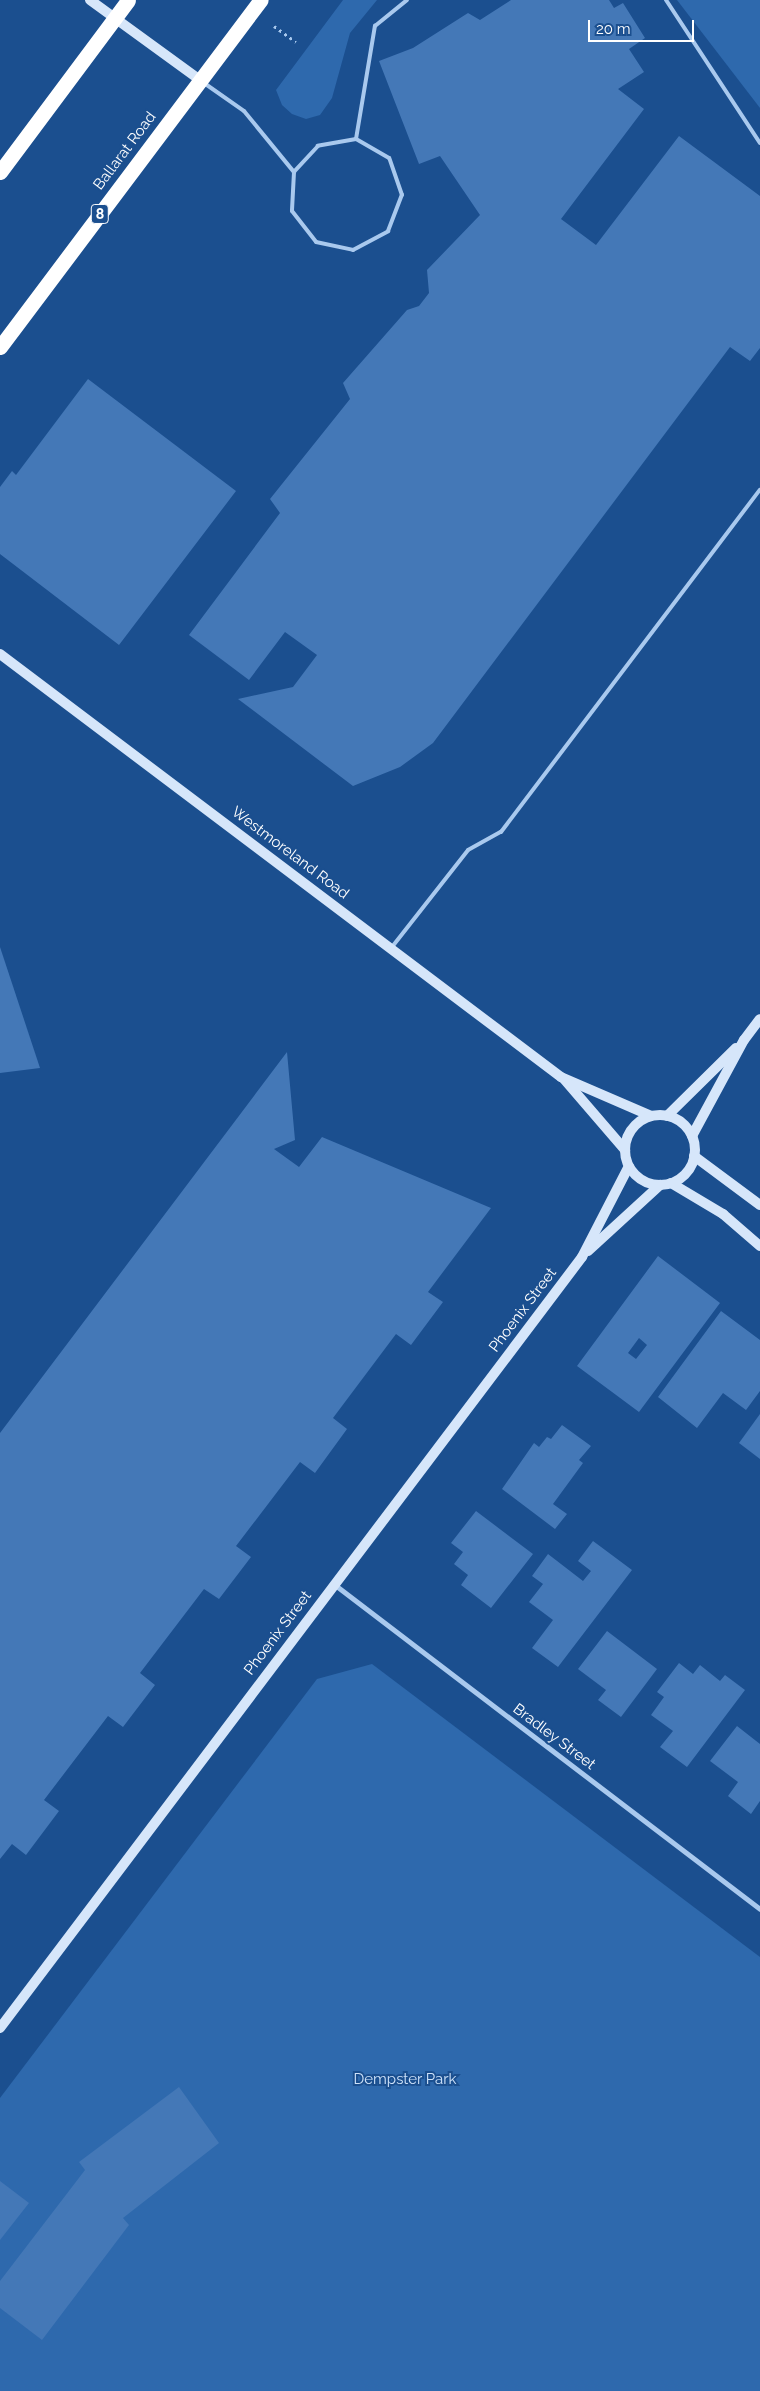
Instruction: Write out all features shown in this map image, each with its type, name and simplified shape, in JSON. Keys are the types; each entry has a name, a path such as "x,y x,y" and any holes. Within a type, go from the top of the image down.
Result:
{"highway":[{"path":"0,172 128,0"},
{"name":"Ballarat Road","path":"0,347 261,0"}],"street":[{"path":"90,0 200,80"},
{"name":"Westmoreland Road","path":"0,654 561,1077 625,1150"},
{"path":"667,1116 744,1040 760,1019"},
{"path":"692,1136 744,1040"},
{"name":"Westmoreland Road","path":"561,1077 650,1116"},
{"path":"650,1116 667,1116 678,1119 692,1136 694,1156 686,1173 670,1183 660,1185 642,1180 629,1166 625,1150 632,1128 650,1116"},
{"path":"694,1156 760,1205"},
{"name":"Phoenix Street","path":"0,2028 582,1257 629,1166"},
{"path":"670,1183 723,1214 760,1246"},
{"name":"Phoenix Street","path":"582,1257 660,1185"},
{"name":"Bradley Street","path":"334,1584 760,1909"}],"lane":[{"path":"356,139 375,26 407,0"},
{"path":"666,0 760,143"},
{"path":"200,80 244,110 294,172"},
{"path":"356,139 390,158 402,195 388,231 353,250 316,242 292,211 294,172 318,146 356,139"},
{"path":"390,949 468,850 501,832 760,490"}],"green space":[{"path":"343,0 377,0 350,33 332,98 320,115 306,119 292,114 282,105 276,90"},
{"path":"677,0 760,0 760,108"},
{"name":"Dempster Park","path":"372,1664 760,1957 760,2391 0,2391 0,2098 317,1679"}],"building":[{"path":"511,0 609,0 614,8 623,3 645,38 629,49 644,72 618,89 644,109 561,219 596,245 679,136 760,196 760,348 750,361 730,347 433,743 400,767 353,786 238,699 293,687 317,655 285,632 249,680 189,635 280,513 270,499 350,399 343,383 407,310 419,306 429,293 427,270 480,215 440,156 419,164 379,61 413,48 468,13 480,20"},
{"path":"88,379 236,491 119,645 0,554 0,487 12,471 16,475"},
{"path":"0,947 40,1068 0,1073"},
{"path":"287,1052 295,1140 274,1149 299,1167 322,1137 491,1208 428,1292 443,1302 411,1345 396,1334 333,1418 347,1429 315,1473 300,1462 236,1546 251,1557 219,1599 204,1589 140,1673 155,1685 123,1727 108,1716 44,1800 59,1811 26,1855 12,1844 0,1859 0,1433"},
{"path":"658,1256 720,1303 639,1412 577,1366","holes":["639,1338 647,1345 636,1359 628,1353"]},
{"path":"721,1311 760,1340 760,1391 746,1410 723,1393 697,1428 658,1397"},
{"path":"760,1414 760,1459 739,1443"},
{"path":"562,1425 591,1446 579,1460 583,1463 553,1504 567,1514 555,1529 502,1489 534,1443 539,1447 547,1437 551,1439"},
{"path":"476,1511 533,1554 491,1608 461,1585 468,1575 454,1564 463,1552 451,1543"},
{"path":"593,1541 632,1570 558,1667 532,1648 553,1620 529,1602 543,1584 532,1576 548,1554 583,1581 591,1571 578,1561"},
{"path":"607,1631 657,1669 621,1717 598,1700 606,1690 578,1669"},
{"path":"679,1663 693,1674 700,1665 720,1681 725,1675 745,1690 687,1767 660,1747 673,1731 651,1715 664,1697 657,1692"},
{"path":"737,1726 760,1744 760,1801 751,1814 728,1796 738,1782 710,1761"},
{"path":"179,2087 219,2143 123,2218 129,2225 42,2340 0,2308 0,2281 85,2170 79,2162"},
{"path":"0,2181 29,2203 0,2240"}]}
